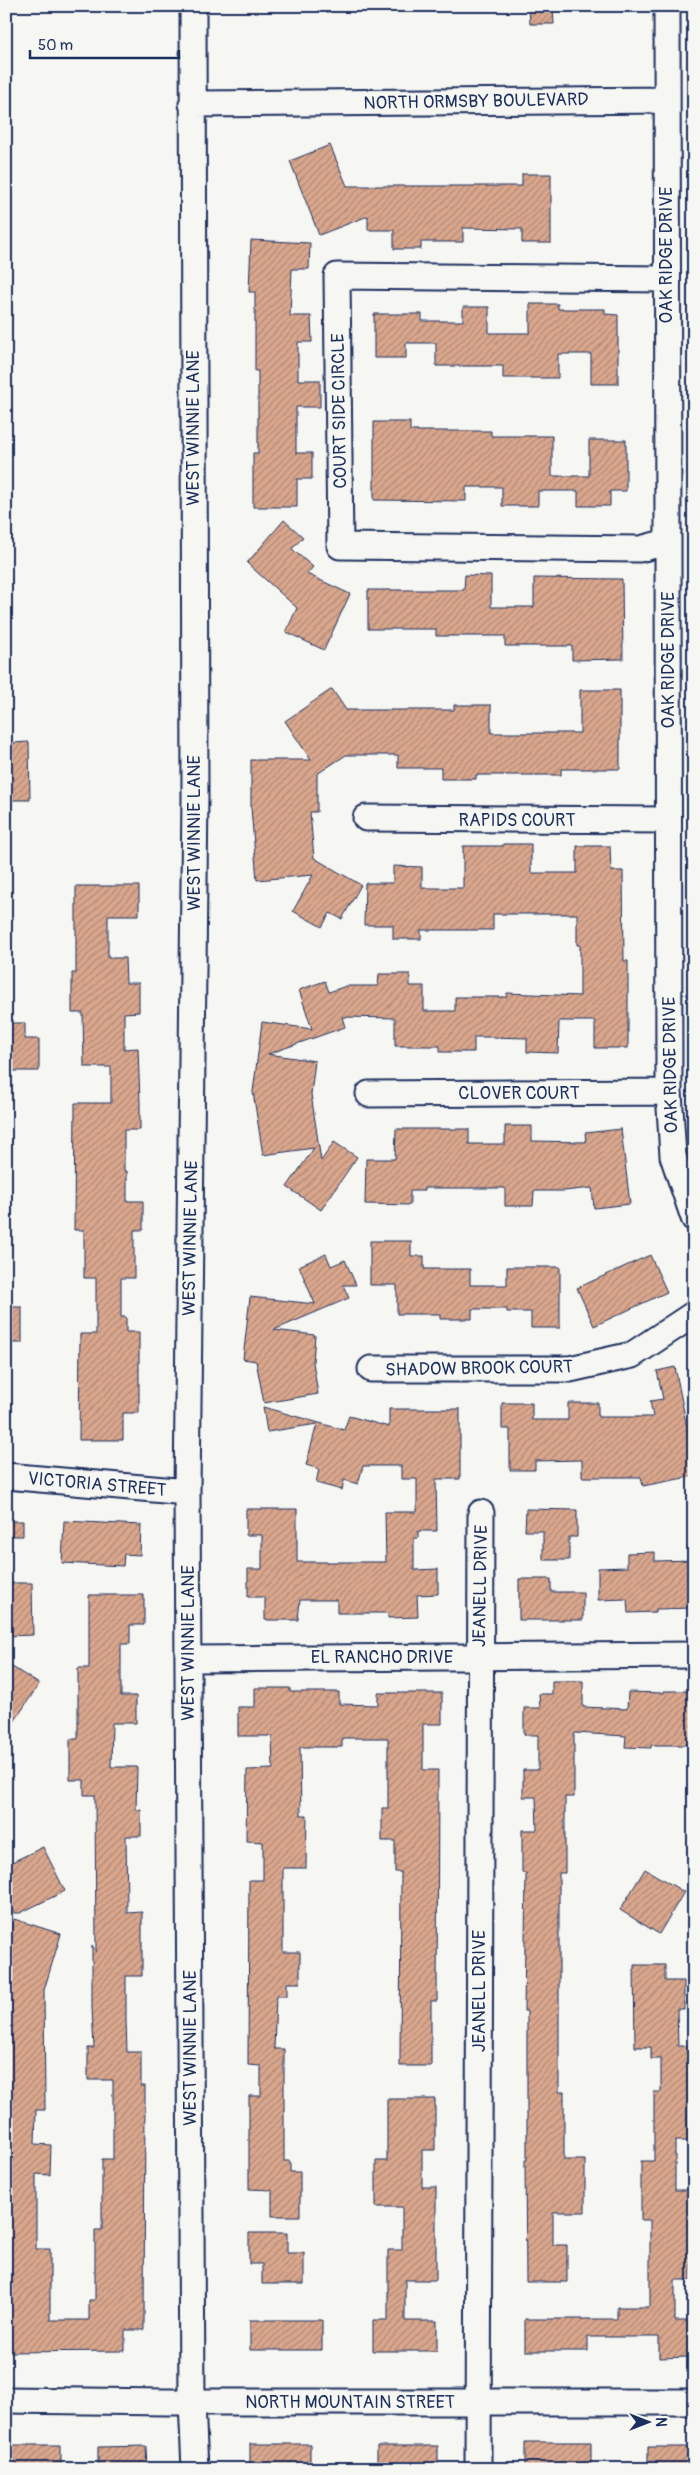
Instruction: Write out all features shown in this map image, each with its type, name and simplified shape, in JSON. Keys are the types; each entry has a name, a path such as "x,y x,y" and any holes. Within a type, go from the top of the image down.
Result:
{"street":[{"name":"WEST WINNIE LANE","path":"193,6 195,796 187,1492 190,1659 192,2402 195,2469"},
{"path":"666,100 667,6"},
{"name":"NORTH ORMSBY BOULEVARD","path":"192,104 666,100"},
{"name":"OAK RIDGE DRIVE","path":"666,100 669,1092 673,1156 694,1218"},
{"name":"COURT SIDE CIRCLE","path":"666,279 337,276 340,546 640,549 667,542"},
{"name":"RAPIDS COURT","path":"366,818 668,820"},
{"name":"CLOVER COURT","path":"369,1094 669,1092"},
{"name":"SHADOW BROOK COURT","path":"371,1369 570,1368 632,1355 694,1314"},
{"name":"VICTORIA STREET","path":"6,1476 187,1492"},
{"name":"JEANELL DRIVE","path":"478,2469 480,1514"},
{"name":"EL RANCHO DRIVE","path":"190,1659 694,1655"},
{"name":"NORTH MOUNTAIN STREET","path":"6,2400 694,2402"}],"building":[{"path":"529,6 553,6 554,24 530,24"},
{"path":"330,145 347,186 522,186 522,174 551,174 551,243 522,243 522,229 463,228 463,242 421,242 421,249 394,249 394,230 368,230 368,216 319,235 290,161"},
{"path":"251,240 310,243 309,269 292,269 290,316 311,316 312,342 298,342 298,380 320,380 320,407 296,407 296,453 312,453 312,479 297,479 297,507 253,507 253,453 258,453 258,371 255,371 255,292 249,292"},
{"path":"530,304 558,304 558,309 605,309 605,314 618,315 618,384 591,384 591,354 558,354 558,378 503,378 503,366 436,366 436,343 406,343 406,358 374,358 374,314 422,314 422,321 463,321 463,307 489,307 489,333 530,333"},
{"path":"374,422 410,422 410,431 491,431 491,436 552,436 552,476 589,476 589,440 626,440 626,491 610,491 610,506 578,506 578,491 538,491 538,506 502,506 502,487 466,487 466,501 374,500"},
{"path":"284,520 303,537 292,549 313,567 307,574 350,594 324,650 286,632 297,608 247,563"},
{"path":"465,575 491,576 491,607 534,607 534,578 622,579 623,659 572,660 572,646 505,646 505,636 436,636 436,629 368,629 368,590 464,590"},
{"path":"332,689 346,710 454,710 454,705 491,705 491,733 580,733 580,690 620,690 620,769 561,769 561,775 476,775 476,779 441,779 441,768 398,768 398,755 346,755 317,774 317,812 310,812 314,858 361,885 342,919 330,913 322,927 293,911 313,875 257,880 251,808 251,760 311,760 285,721"},
{"path":"29,742 30,800 6,800 6,754 13,754 12,743"},
{"path":"503,844 531,844 531,873 577,873 577,846 610,846 611,871 623,871 624,961 628,961 628,1048 595,1048 595,1021 559,1021 558,1053 527,1052 527,1038 491,1037 474,1037 474,1052 440,1052 440,1046 395,1046 395,1018 342,1017 345,1027 268,1054 315,1061 311,1094 321,1161 334,1142 357,1157 321,1210 287,1187 314,1148 263,1155 253,1092 262,1022 312,1029 299,990 325,981 329,992 346,986 378,986 379,974 410,974 410,986 424,986 424,1011 455,1011 455,997 507,997 507,993 580,996 580,945 577,945 577,914 493,914 493,930 421,930 421,939 393,939 393,925 364,925 365,883 393,883 393,866 422,867 422,888 463,888 463,846 503,846"},
{"path":"76,886 139,886 139,915 108,915 108,958 125,958 126,983 139,983 139,1012 124,1013 124,1049 138,1048 140,1130 124,1130 124,1171 127,1171 127,1201 143,1201 143,1230 134,1230 134,1278 121,1278 121,1317 126,1317 126,1332 139,1332 139,1413 123,1413 123,1440 79,1440 80,1334 96,1334 96,1278 84,1278 84,1230 74,1230 75,1103 111,1103 111,1067 84,1067 83,1013 72,1013 72,973 76,973"},
{"path":"6,1023 25,1023 25,1039 39,1039 39,1071 6,1071"},
{"path":"505,1126 532,1126 532,1141 586,1142 585,1133 621,1129 630,1204 594,1208 592,1188 564,1191 534,1191 533,1206 505,1206 505,1188 424,1188 424,1191 410,1191 410,1205 365,1204 366,1159 395,1159 396,1129 469,1129 469,1144 505,1144"},
{"path":"370,1241 411,1241 411,1256 424,1256 424,1269 470,1269 470,1285 507,1285 507,1267 560,1267 560,1328 531,1328 531,1312 507,1312 507,1309 472,1309 472,1319 440,1319 440,1314 397,1314 397,1285 370,1285"},
{"path":"326,1254 331,1266 345,1260 356,1285 343,1285 349,1298 274,1330 315,1335 313,1362 318,1394 264,1403 256,1361 243,1359 250,1297 315,1304 299,1266"},
{"path":"650,1255 667,1292 594,1326 577,1288"},
{"path":"6,1307 22,1307 22,1343 6,1343"},
{"path":"675,1367 694,1462 694,1476 643,1486 641,1477 582,1477 582,1460 535,1461 535,1470 510,1470 510,1429 502,1429 502,1403 532,1403 532,1420 568,1420 568,1403 598,1403 598,1417 653,1417 650,1401 663,1399 657,1371"},
{"path":"263,1407 344,1430 349,1416 389,1427 389,1409 460,1409 460,1479 436,1479 437,1531 418,1531 418,1538 414,1538 414,1570 438,1569 438,1594 417,1595 418,1617 388,1618 388,1613 337,1613 337,1600 300,1600 298,1620 265,1620 265,1597 248,1597 248,1569 262,1569 262,1535 246,1535 246,1509 297,1509 297,1562 386,1562 385,1512 417,1512 417,1479 401,1479 401,1466 363,1466 358,1484 344,1480 342,1490 316,1483 319,1469 306,1465 317,1424 267,1432"},
{"path":"526,1509 577,1510 577,1537 569,1537 569,1560 543,1560 543,1531 525,1531"},
{"path":"6,1521 23,1521 23,1536 6,1536"},
{"path":"64,1521 141,1525 140,1555 124,1554 123,1566 62,1563"},
{"path":"655,1552 655,1561 694,1560 694,1608 656,1609 656,1612 628,1613 627,1599 598,1600 598,1568 627,1567 627,1553"},
{"path":"519,1579 551,1579 551,1592 583,1592 583,1620 519,1620"},
{"path":"6,1583 32,1583 33,1635 6,1636"},
{"path":"89,1595 144,1595 144,1625 130,1625 130,1644 121,1644 121,1696 136,1696 136,1723 112,1723 111,1767 137,1767 136,1810 141,1810 141,1836 126,1836 127,1913 142,1912 142,1976 126,1976 126,2020 127,2052 141,2052 141,2086 145,2086 144,2330 125,2330 125,2351 6,2352 6,1946 14,1919 61,1934 44,1990 45,2110 36,2110 35,2144 51,2145 50,2175 36,2174 36,2249 50,2249 50,2320 89,2320 89,2300 95,2300 95,2230 102,2230 102,2159 113,2159 113,2080 88,2080 88,2048 94,2048 92,1945 96,1952 95,1795 84,1795 84,1780 70,1780 70,1739 78,1739 78,1668 89,1668"},
{"path":"6,1663 39,1684 6,1734"},
{"path":"552,1681 583,1681 583,1707 627,1709 628,1692 664,1693 664,1691 691,1691 694,1745 651,1745 651,1748 625,1747 626,1736 575,1733 574,1735 574,1797 565,1797 565,1873 559,1873 559,2092 564,2092 564,2160 585,2160 585,2212 553,2212 553,2245 567,2245 567,2282 526,2282 527,2011 524,2011 526,1873 522,1873 522,1830 537,1830 536,1797 523,1797 523,1770 538,1770 538,1735 524,1735 524,1708 540,1708 539,1694 552,1694"},
{"path":"255,1688 290,1688 290,1692 339,1692 339,1704 378,1705 378,1693 442,1693 442,1724 423,1724 423,1770 438,1770 437,2001 431,2001 431,2066 400,2066 401,1872 395,1872 395,1841 382,1841 382,1808 388,1808 388,1738 342,1738 342,1747 300,1747 301,1815 307,1815 306,1868 283,1868 283,1952 300,1952 300,1983 287,1983 287,1996 276,1996 274,2049 284,2049 284,2161 290,2161 290,2172 300,2172 300,2216 272,2216 272,2190 249,2189 249,2096 261,2096 261,2066 248,2065 249,1880 263,1880 263,1842 246,1841 247,1770 273,1769 272,1736 238,1736 238,1707 255,1707"},
{"path":"43,1847 65,1891 20,1913 14,1913 6,1899 6,1865"},
{"path":"645,1869 684,1892 659,1934 620,1910"},
{"path":"634,1965 665,1965 665,1981 684,1981 684,2009 677,2009 678,2046 692,2046 692,2072 688,2072 688,2141 675,2141 675,2190 691,2190 691,2280 675,2280 675,2321 688,2321 688,2357 659,2358 659,2337 588,2337 588,2351 525,2351 525,2319 617,2319 617,2307 650,2307 650,2220 641,2220 641,2161 654,2161 654,2092 661,2092 661,2059 651,2059 651,2047 635,2047"},
{"path":"387,2099 435,2099 435,2150 422,2150 422,2187 436,2187 436,2280 405,2280 405,2321 437,2321 437,2351 373,2351 373,2320 388,2320 388,2250 402,2250 402,2207 376,2207 376,2161 387,2161"},
{"path":"249,2233 287,2233 287,2253 304,2253 304,2284 262,2284 262,2264 249,2264"},
{"path":"250,2320 322,2320 322,2350 250,2350"},
{"path":"525,2442 591,2442 591,2469 525,2469"},
{"path":"250,2444 310,2444 310,2469 250,2469"},
{"path":"6,2445 61,2445 61,2469 6,2469"},
{"path":"146,2446 147,2469 98,2469 98,2447"},
{"path":"377,2446 438,2446 438,2469 377,2469"},
{"path":"648,2447 690,2447 690,2469 648,2469"}]}
